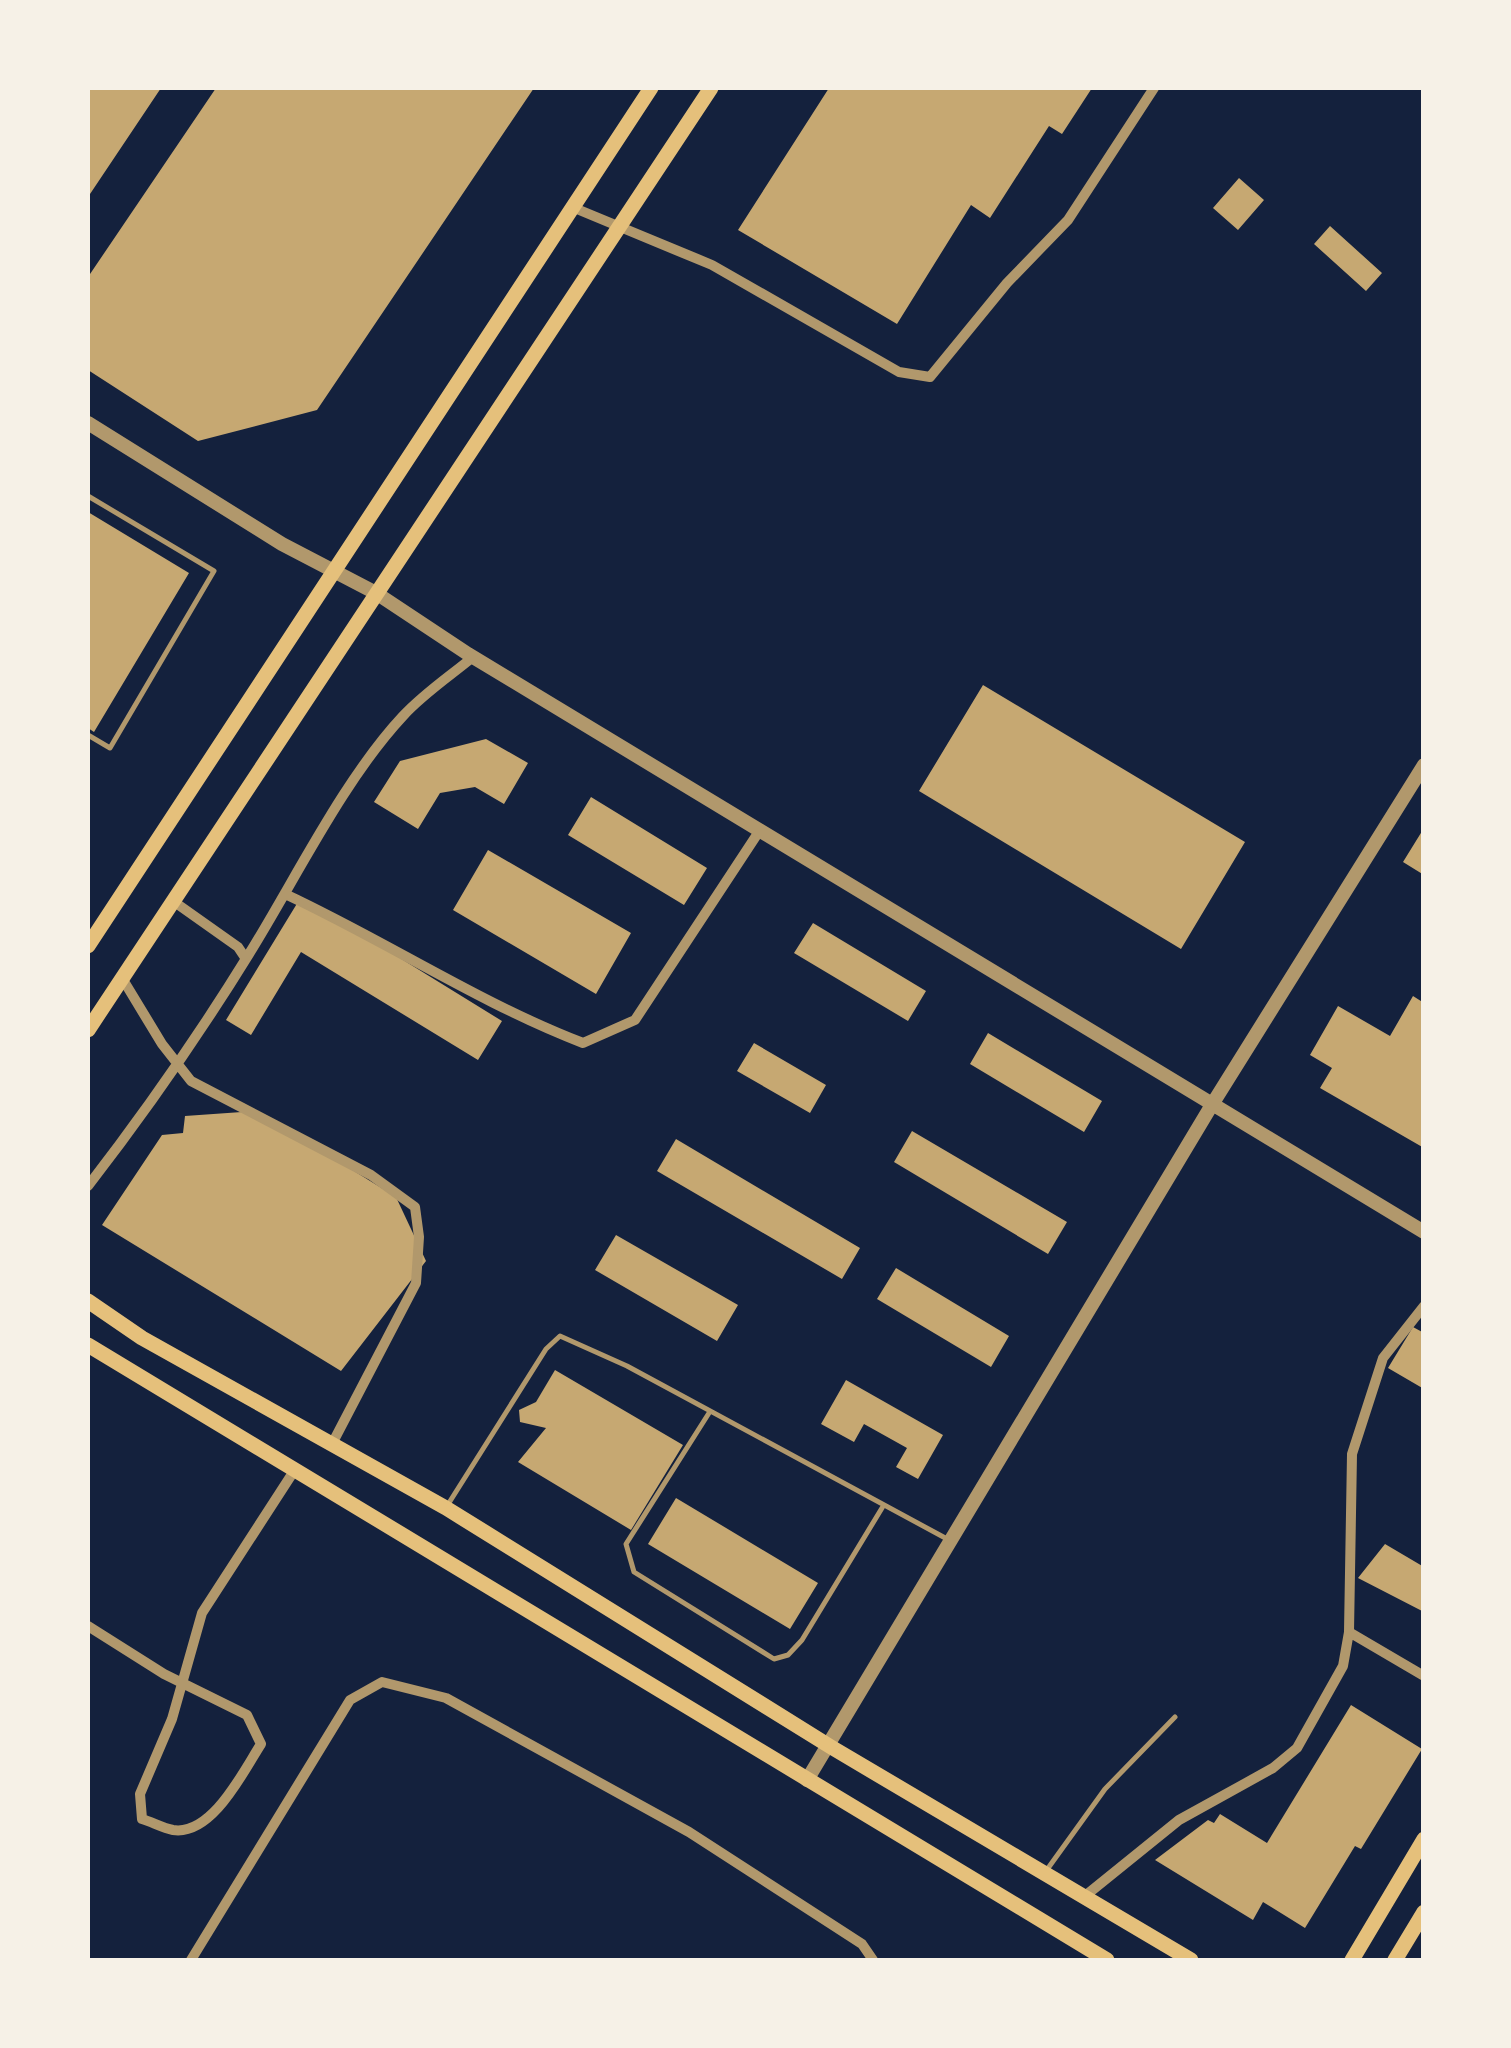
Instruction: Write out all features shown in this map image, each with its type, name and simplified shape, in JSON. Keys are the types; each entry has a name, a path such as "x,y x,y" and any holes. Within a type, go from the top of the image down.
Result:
{"main road":[{"path":"88,946 93,927 651,88"},
{"path":"88,1030 711,88"},
{"path":"88,1301 142,1338 446,1508 831,1747 1192,1960"},
{"path":"88,1345 1106,1960"},
{"path":"1352,1960 1424,1839"},
{"path":"1395,1960 1424,1912"}],"street":[{"path":"572,208 712,265 899,372 930,377 1007,283 1068,220 1154,88"},
{"path":"88,423 282,544 376,593 473,657 1424,1232"},
{"path":"88,1186 178,1065 197,1028 246,960 351,788 402,716 473,657"},
{"path":"808,1780 1213,1103 1424,765"},
{"path":"285,894 365,931 510,1015 583,1043 635,1020 760,830"},
{"path":"173,901 238,947 246,960"},
{"path":"122,978 191,1081 371,1175 415,1207 419,1237 416,1282 332,1444"},
{"path":"1085,1896 1179,1820 1274,1768 1297,1748 1343,1666 1349,1632 1352,1454 1383,1358 1424,1306"},
{"path":"88,1626 179,1682 247,1715 261,1744 216,1808 194,1828 173,1830 142,1819 140,1794 172,1719 179,1682 202,1614 294,1471"},
{"path":"1349,1632 1424,1676"},
{"path":"191,1960 350,1700 382,1682 446,1698 689,1832 862,1944 873,1960"}],"lane":[{"path":"88,496 214,571 110,748 88,734"},
{"path":"446,1508 546,1349 560,1336 627,1366 882,1508 951,1541"},
{"path":"710,1413 626,1544 628,1559 634,1572 774,1658 788,1654 802,1640 882,1508"},
{"path":"1045,1874 1104,1789 1174,1718"}],"building":[{"path":"88,88 161,88 88,197"},
{"path":"216,88 534,88 317,410 198,441 88,370 88,277"},
{"path":"829,88 1092,88 1062,134 1049,126 990,218 971,205 897,324 738,230"},
{"path":"1239,178 1264,200 1238,230 1213,208"},
{"path":"1330,226 1382,273 1366,291 1314,244"},
{"path":"88,512 189,573 94,732 88,728"},
{"path":"983,685 1245,842 1181,949 919,791"},
{"path":"486,739 528,763 504,804 475,787 440,793 418,829 374,802 400,761"},
{"path":"591,797 707,868 684,905 568,835"},
{"path":"1424,828 1424,875 1403,862"},
{"path":"488,850 631,933 596,994 453,910"},
{"path":"301,897 502,1021 478,1060 301,952 251,1035 226,1020"},
{"path":"813,923 926,991 908,1021 794,953"},
{"path":"1413,996 1424,1003 1424,1148 1320,1088 1332,1068 1310,1055 1338,1006 1390,1036"},
{"path":"988,1033 1102,1101 1084,1132 970,1064"},
{"path":"754,1043 826,1085 810,1113 737,1071"},
{"path":"257,1111 396,1197 426,1261 341,1371 102,1225 162,1135 183,1133 185,1116"},
{"path":"912,1131 1067,1222 1048,1254 894,1162"},
{"path":"676,1139 860,1248 842,1279 657,1171"},
{"path":"616,1235 738,1305 717,1341 595,1270"},
{"path":"896,1268 1009,1336 991,1367 877,1299"},
{"path":"1413,1327 1424,1333 1424,1389 1388,1368"},
{"path":"555,1370 683,1445 631,1530 518,1462 546,1428 520,1422 519,1410 536,1402"},
{"path":"846,1380 943,1435 918,1479 896,1467 907,1448 864,1424 854,1442 821,1424"},
{"path":"676,1498 818,1583 790,1629 648,1544"},
{"path":"1385,1544 1424,1567 1424,1612 1358,1578"},
{"path":"1351,1705 1422,1749 1361,1849 1355,1846 1305,1928 1263,1902 1253,1920 1155,1860 1208,1820 1214,1823 1220,1814 1267,1843"}]}
